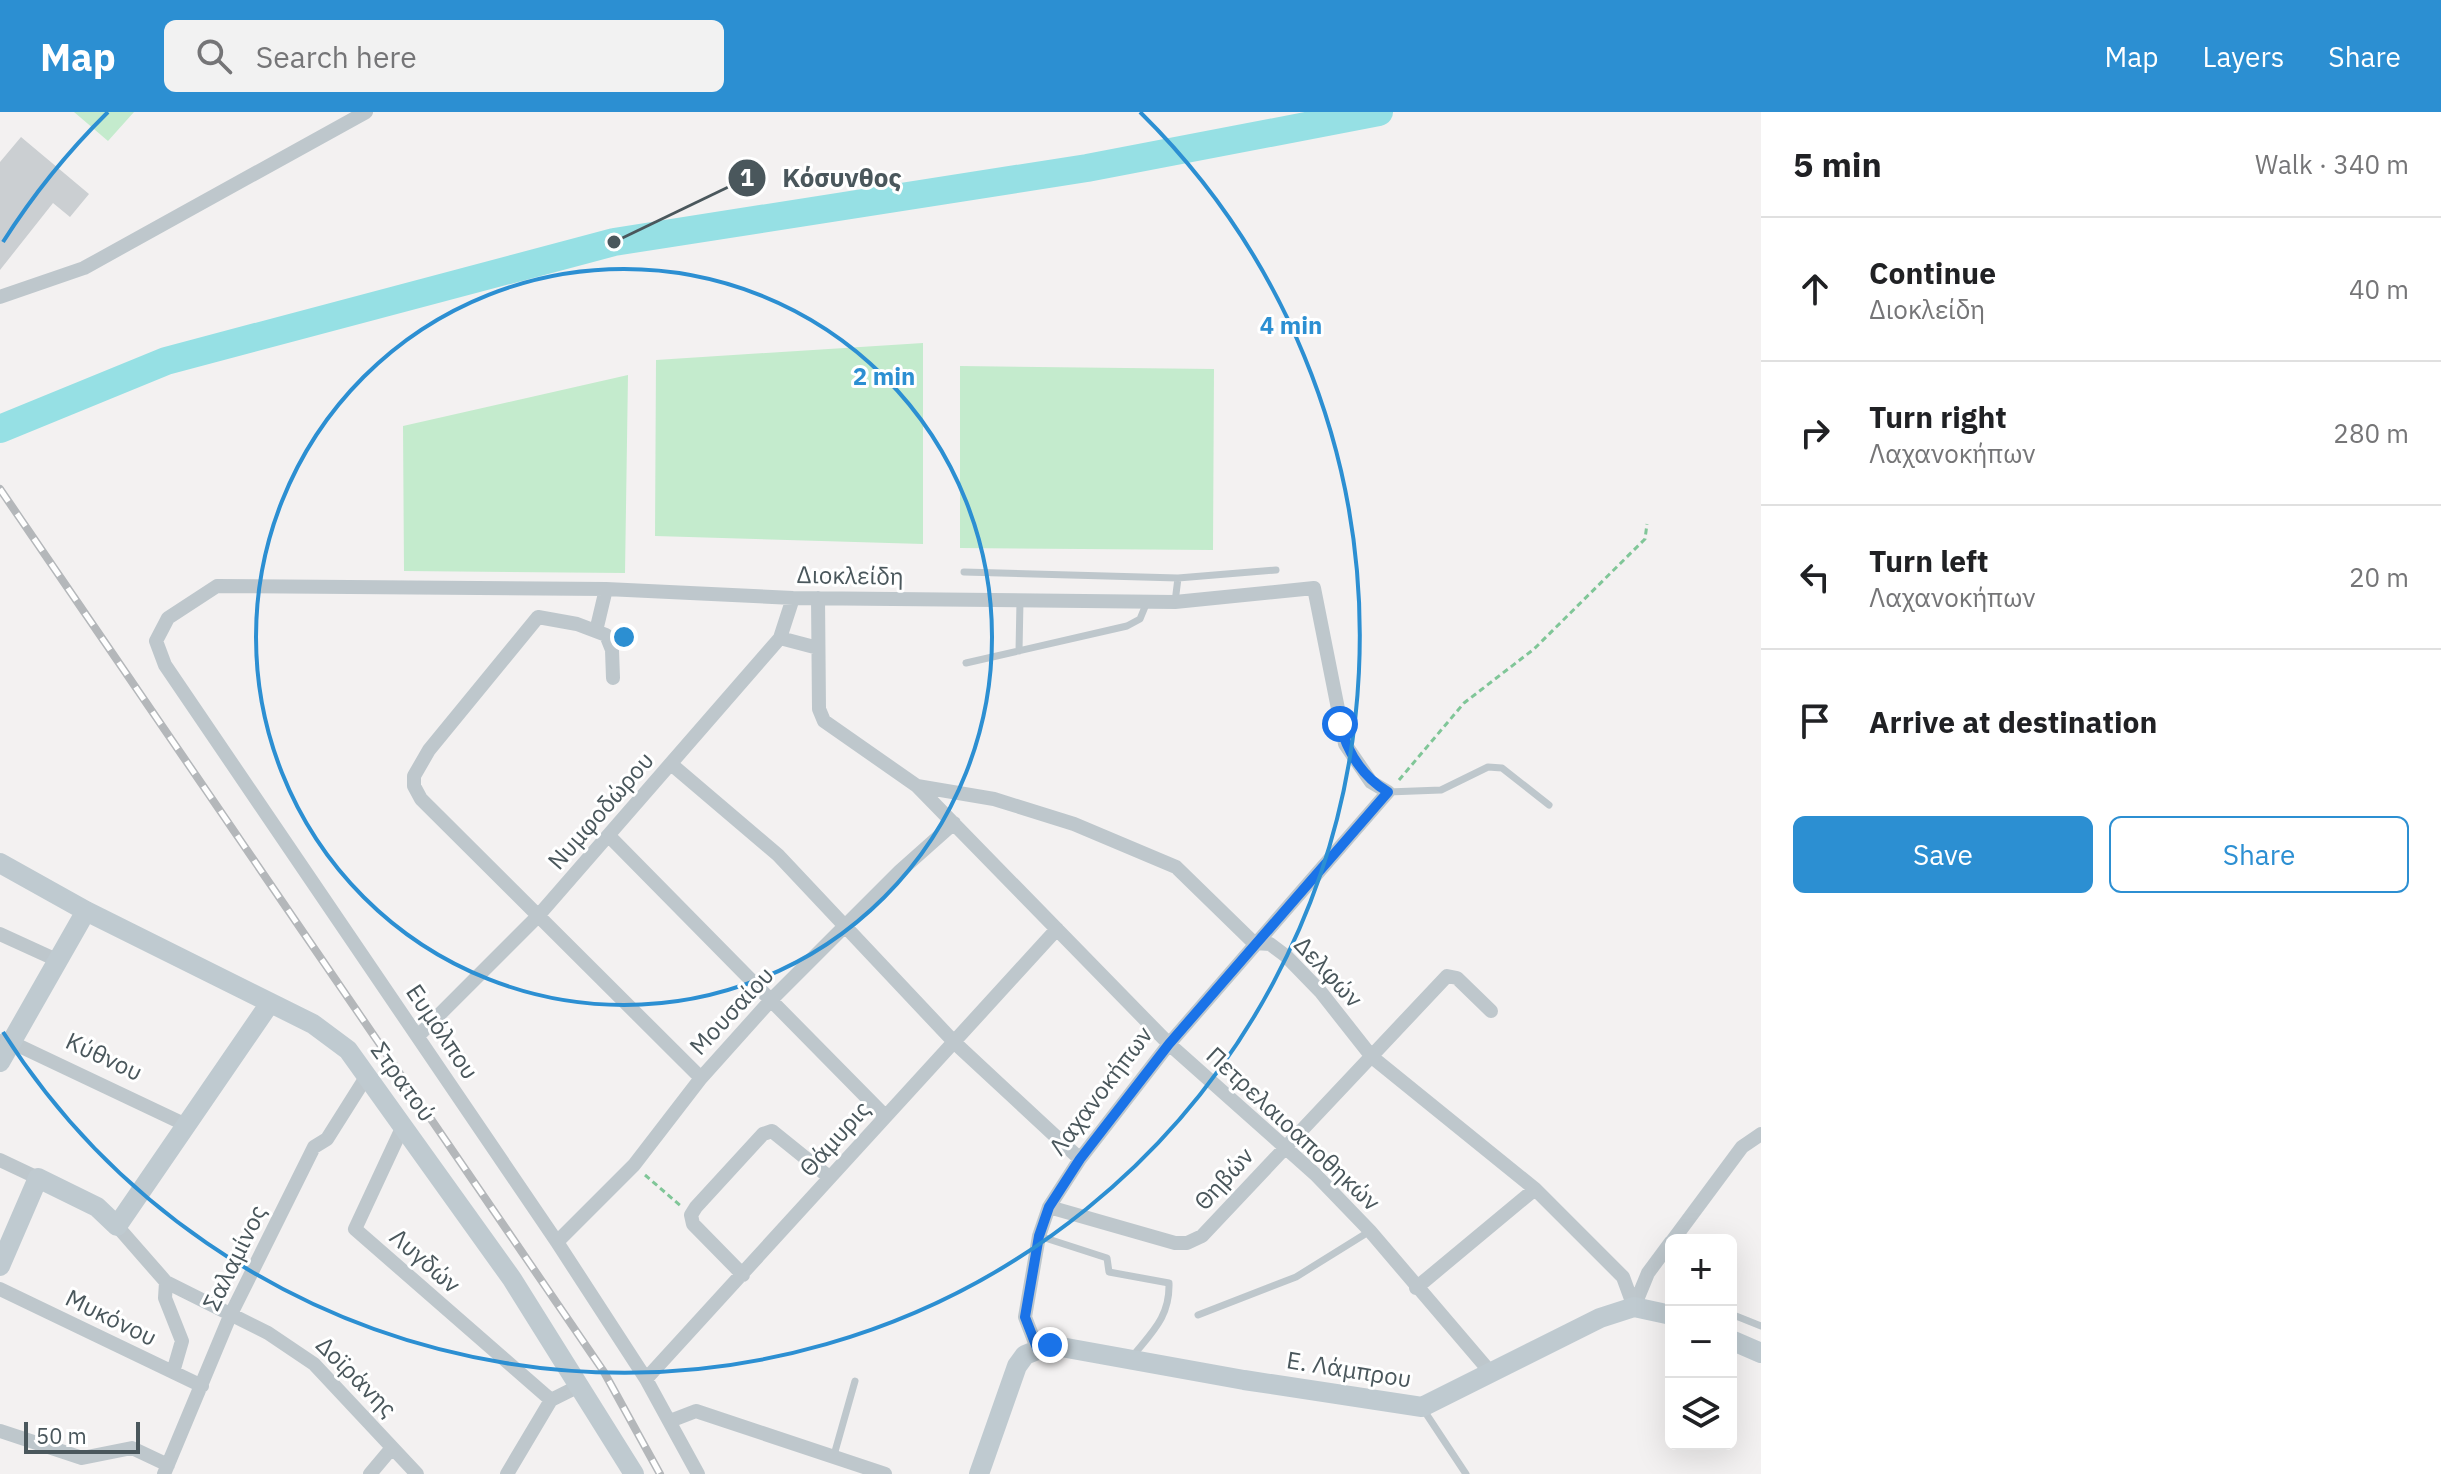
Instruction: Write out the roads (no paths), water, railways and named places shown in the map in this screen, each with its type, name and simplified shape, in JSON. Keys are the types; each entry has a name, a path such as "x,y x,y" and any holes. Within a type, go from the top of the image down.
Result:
{"street":[{"path":"0,297 84,268 359,113"},
{"name":"Διοκλείδη","path":"168,618 217,586 606,589 793,598 1147,602 1314,588 1345,744 1371,782 1388,792"},
{"path":"596,631 606,589"},
{"name":"Νυμφοδώρου","path":"418,1036 538,916 780,638 793,598"},
{"path":"780,638 818,648 818,598"},
{"path":"613,678 610,639 596,631 538,617 429,750 414,776 414,786 421,799 701,1078"},
{"name":"Ευμόλπου","path":"168,618 156,641 165,665 557,1242 646,1379 698,1474"},
{"name":"Πετρελαιοαποθηκών","path":"818,648 819,709 824,721 917,786 1169,1044 1370,1231 1492,1374"},
{"path":"671,764 778,855 955,1043 1080,1159"},
{"name":"Δελφών","path":"917,786 994,799 1074,824 1176,867 1254,943 1270,944 1286,956 1320,991 1372,1057 1535,1189 1623,1277 1634,1307"},
{"name":"Λαχανοκήπων","path":"1037,1348 1025,1317 1039,1236 1049,1207 1080,1159 1169,1044 1388,792"},
{"name":"Μουσαίου","path":"557,1242 634,1165 701,1078 771,1000 845,925 954,823"},
{"path":"609,836 885,1116"},
{"name":"Στρατού","path":"0,863 86,911 328,1033 368,1074 512,1279 634,1474"},
{"path":"0,1062 7,1042 59,961 86,911"},
{"name":"Θάμυρις","path":"646,1379 1057,929"},
{"path":"0,934 59,961"},
{"name":"Θηβών","path":"1049,1207 1175,1243 1187,1243 1202,1236 1447,976 1457,978 1491,1011"},
{"path":"117,1226 184,1124 270,1003"},
{"name":"Κύθνου","path":"7,1042 184,1124"},
{"name":"Σαλαμίνος","path":"166,1470 230,1316 314,1147 327,1139 368,1074"},
{"name":"Λυγδών","path":"403,1126 355,1229 551,1400"},
{"path":"743,1275 693,1224 691,1215 763,1134 772,1131 829,1177"},
{"path":"1677,1234 1742,1147 1761,1134"},
{"name":"Δοϊράνης","path":"0,1160 97,1207 166,1282 268,1333 314,1364 417,1474"},
{"path":"0,1266 38,1178"},
{"path":"1416,1288 1535,1189"},
{"path":"1665,1250 1648,1273 1634,1307 1665,1314"},
{"name":"Δοϊράνης","path":"166,1282 165,1298 182,1341 173,1372"},
{"name":"Μυκόνου","path":"0,1289 202,1386"},
{"name":"Ε. Λάμπρου","path":"1037,1348 1050,1345 1129,1361 1422,1407 1600,1318 1634,1307"},
{"path":"1737,1343 1761,1353"},
{"path":"979,1474 1017,1366 1025,1355 1037,1348"},
{"path":"507,1474 551,1400 581,1385"},
{"path":"670,1421 696,1411 885,1474"},
{"path":"0,1431 82,1458 132,1448 166,1470"},
{"path":"370,1474 391,1449"}],"lane":[{"path":"964,572 1178,578 1276,570"},
{"path":"1175,602 1178,578"},
{"path":"1019,651 1020,601"},
{"path":"966,663 1127,626 1140,619 1147,602"},
{"path":"1388,792 1441,790 1488,767 1502,768 1549,805"},
{"path":"1198,1315 1296,1277 1370,1231"},
{"path":"1039,1236 1107,1258 1109,1272 1169,1283 1169,1303 1165,1314 1129,1361"},
{"path":"1737,1316 1761,1326"},
{"path":"834,1455 855,1381"},
{"path":"1422,1407 1466,1474"}],"waterway":[{"path":"0,429 166,361 614,242 1087,168 1379,112"}],"railway":[{"path":"0,489 604,1372 660,1474"}],"place":[{"name":"Κόσυνθος","path":"614,242"}]}
